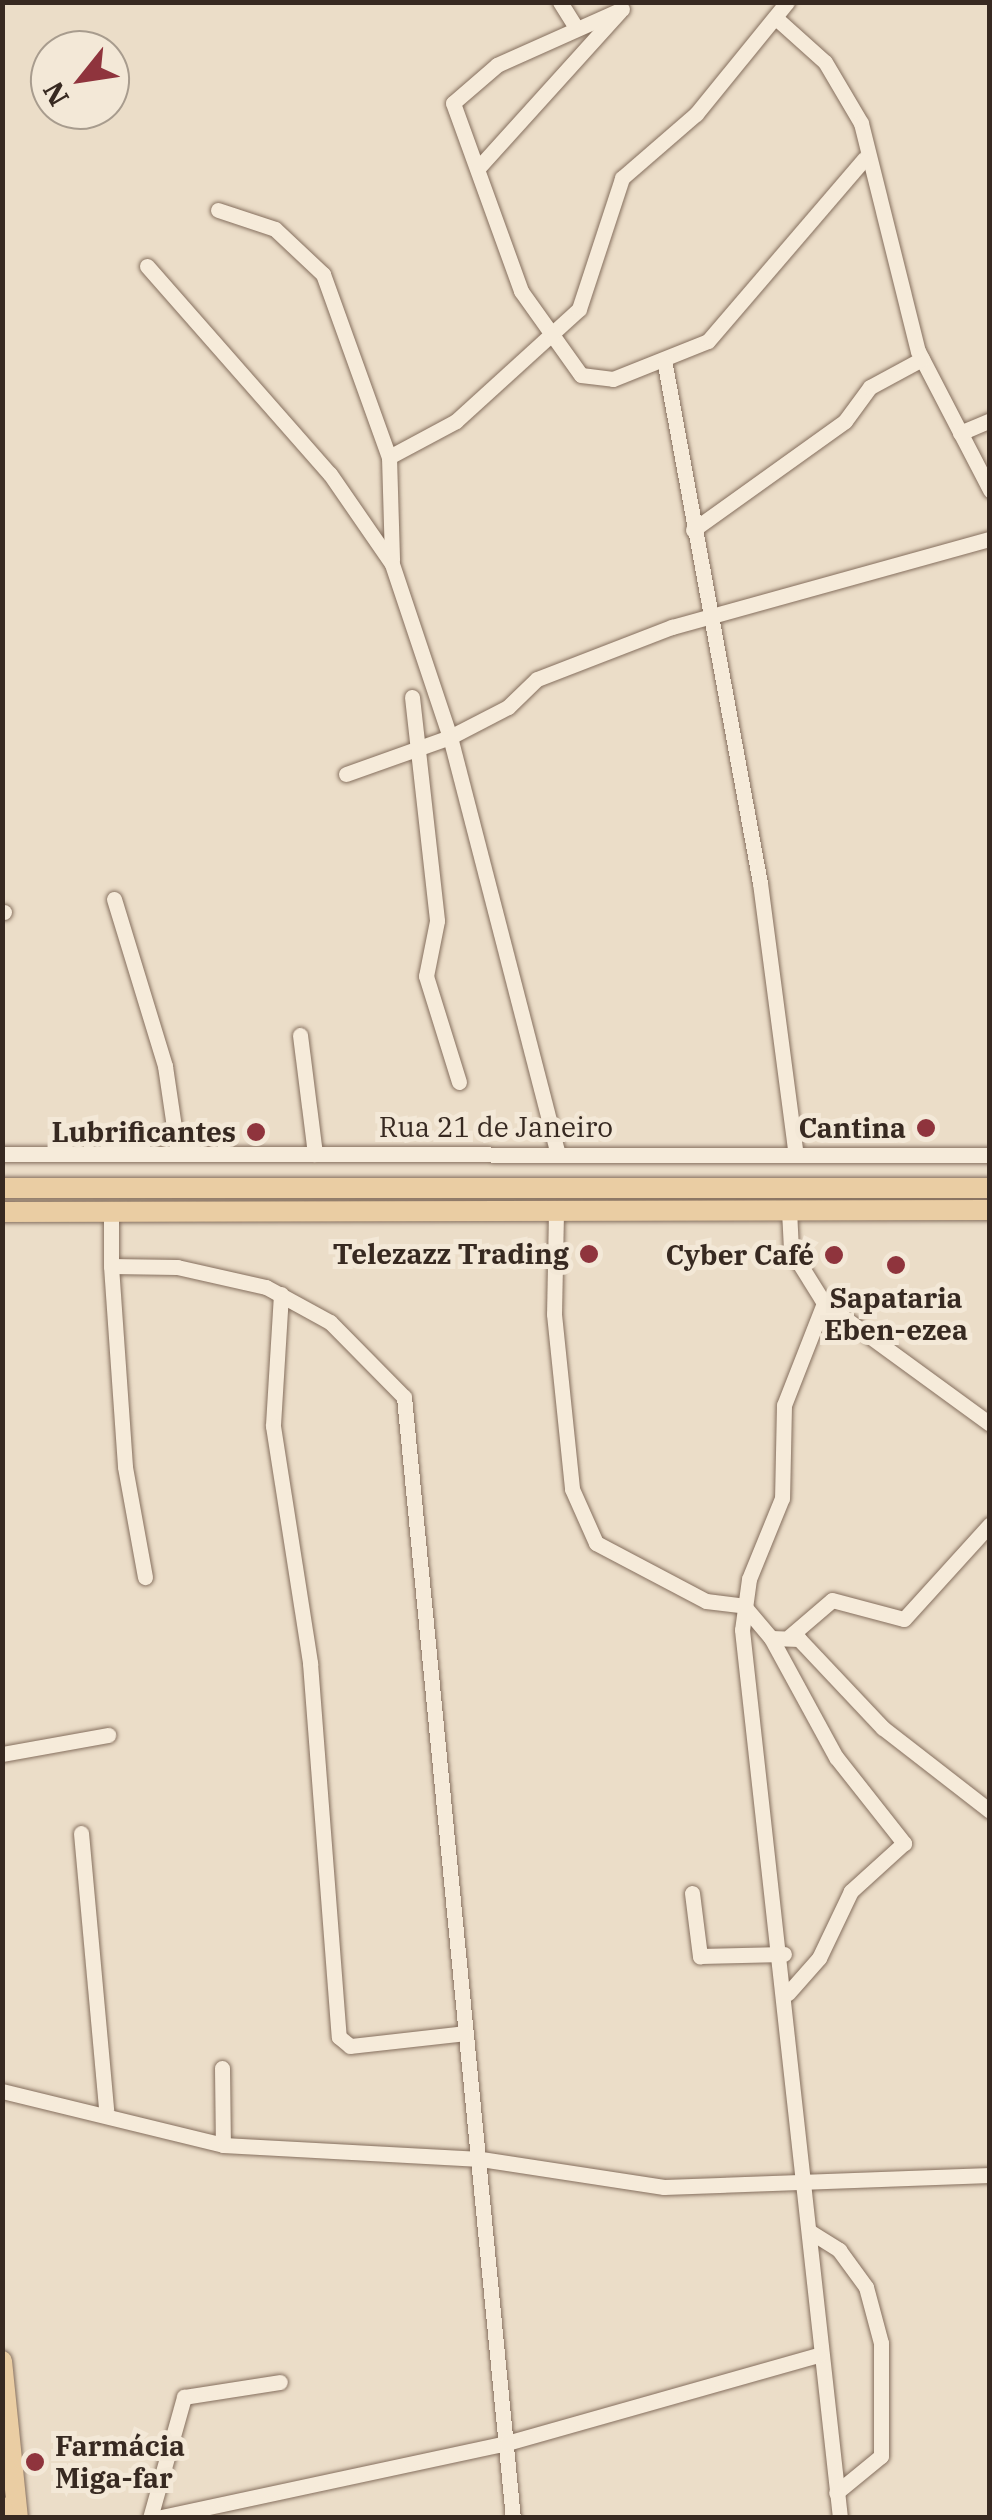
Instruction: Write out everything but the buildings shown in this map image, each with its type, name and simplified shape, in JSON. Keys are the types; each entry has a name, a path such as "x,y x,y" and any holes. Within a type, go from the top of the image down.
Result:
{"main road":[{"path":"2,1188 990,1188"},
{"path":"2,1212 990,1210"},
{"path":"2,2361 18,2518"},
{"path":"2,2507 3,2518"}],"street":[{"path":"560,2 576,28"},
{"path":"389,457 448,428 588,296 622,178 696,114 787,2"},
{"path":"624,6 460,90 454,103 479,167 502,247 546,336 597,381 665,364 717,332 864,159"},
{"path":"479,167 624,6"},
{"path":"776,20 838,80 861,124 864,159 922,359 990,490"},
{"path":"218,210 275,230 323,274 389,457 392,564"},
{"path":"146,266 330,474 392,564 450,737 558,1154"},
{"path":"693,530 845,421 870,387 922,359"},
{"path":"665,364 708,616 760,883 796,1154"},
{"path":"960,433 990,420"},
{"path":"346,774 450,737 537,679 708,616 990,538"},
{"path":"412,698 438,921 426,976 458,1082"},
{"path":"114,899 165,1066 178,1154"},
{"path":"300,1035 315,1154"},
{"name":"Rua 21 de Janeiro","path":"2,1154 990,1155"},
{"path":"789,1210 791,1250 824,1303 990,1424"},
{"path":"556,1212 560,1386 583,1524 603,1550 706,1601 744,1606 771,1638 795,1694 904,1843 851,1891 818,1958 788,1993"},
{"path":"112,1213 111,1266 123,1450 145,1577"},
{"path":"111,1266 225,1274 281,1294 342,1333 395,1384 409,1414 513,2518"},
{"path":"281,1294 273,1426 310,1663 339,2037 350,2046 465,2033"},
{"path":"824,1303 784,1404 782,1498 744,1606 788,1993 818,2355 840,2518"},
{"path":"771,1638 790,1636 832,1600 904,1619 990,1524"},
{"path":"790,1636 883,1728 990,1812"},
{"path":"2,1754 108,1736"},
{"path":"81,1833 106,2110"},
{"path":"692,1893 700,1956 784,1954"},
{"path":"222,2068 223,2145"},
{"path":"2,2091 106,2110 223,2145 482,2160 690,2188 990,2175"},
{"path":"808,2230 839,2250 866,2286 882,2343 881,2456 836,2493"},
{"path":"280,2382 181,2400 154,2518 507,2443 818,2355"}],"place":[{"name":"Cantina","path":"926,1128"},
{"name":"Lubrificantes","path":"256,1132"},
{"name":"Telezazz Trading","path":"589,1254"},
{"name":"Cyber Café","path":"834,1255"},
{"name":"Sapataria Eben-ezea","path":"896,1265"},
{"name":"Farmácia Miga-far","path":"35,2462"}]}
